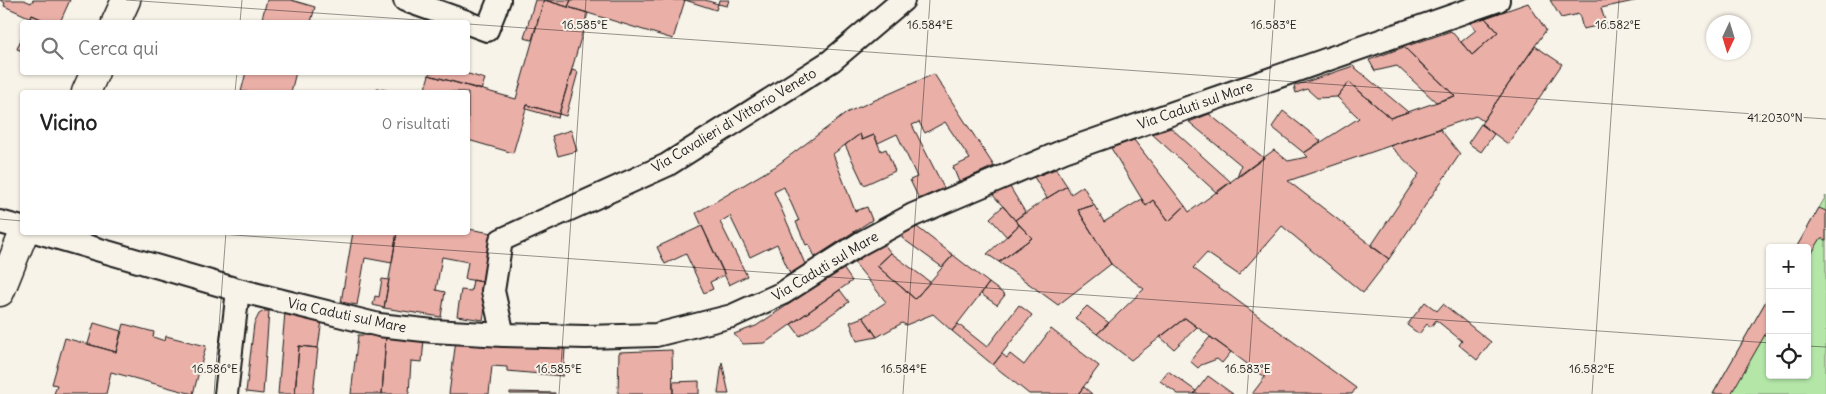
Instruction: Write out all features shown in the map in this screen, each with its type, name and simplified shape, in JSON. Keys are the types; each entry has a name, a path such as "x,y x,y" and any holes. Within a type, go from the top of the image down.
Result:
{"main road":[{"path":"117,20 126,0"},
{"path":"87,90 93,75"},
{"path":"0,292 23,235"}],"street":[{"path":"405,0 459,20"},
{"path":"470,24 487,30 499,0"},
{"name":"Via Cavalieri di Vittorio Veneto","path":"503,335 494,292 501,240 667,165 831,61 904,0"},
{"name":"Via Caduti sul Mare","path":"48,235 238,290 379,324 433,332 503,335 586,337 656,335 732,316 783,293 861,243 913,215 1064,151 1498,0"},
{"path":"0,222 20,227"},
{"path":"226,394 238,290"}],"green space":[{"path":"1826,196 1826,394 1713,394 1766,301 1766,379 1811,379 1811,244 1798,244"}],"building":[{"path":"0,0 24,0 31,3 33,0 70,0 61,20 43,20 32,15 31,18 4,6 5,3"},
{"path":"267,0 291,0 315,7 312,20 262,20"},
{"path":"535,0 544,0 532,40 524,38"},
{"path":"544,0 588,13 559,114 527,105 513,153 470,141 470,90 425,90 429,75 516,99"},
{"path":"545,0 571,0 568,7"},
{"path":"571,0 685,0 673,39 568,7"},
{"path":"685,0 705,0 718,4 716,10"},
{"path":"719,0 729,0 727,6 718,4"},
{"path":"1550,0 1639,0 1601,8 1606,24 1583,29 1579,14 1561,18"},
{"path":"1528,3 1546,30 1483,121 1476,116 1288,181 1389,259 1363,293 1282,226 1239,275 1207,253 1193,268 1356,388 1352,394 1252,394 1265,377 1185,318 1131,360 1097,334 1144,289 1111,264 1078,210 1094,205 1104,222 1142,199 1146,206 1153,200 1169,221 1185,206 1189,212 1274,150 1288,161 1308,157 1304,153 1359,118 1337,97 1349,82 1390,118 1455,96 1404,47 1451,31 1472,55 1498,32 1485,18"},
{"path":"32,15 43,20 30,20"},
{"path":"1485,18 1498,32 1472,55 1461,42 1476,30 1470,23"},
{"path":"1535,46 1562,64 1508,144 1481,124"},
{"path":"1404,47 1455,96 1436,102 1397,66 1375,71 1369,60"},
{"path":"1353,66 1408,112 1390,118 1349,82 1337,97 1317,98 1307,89 1296,93 1294,86"},
{"path":"572,70 578,72 566,116 559,114"},
{"path":"470,74 485,79 481,90 429,75"},
{"path":"934,74 994,166 959,182 953,167 970,159 945,122 925,133 919,122 912,125 944,188 919,199 910,180 917,177 897,134 878,143 874,135 862,140 860,134 833,154 855,211 867,207 872,220 815,257 809,244 806,245 796,222 799,221 784,187 774,192 805,264 791,276 777,244 750,257 730,216 720,222 747,276 729,285 696,213 776,166 848,112"},
{"path":"245,75 295,75 292,90 242,90"},
{"path":"527,105 559,114 558,118 526,109"},
{"path":"1283,111 1321,141 1304,153 1272,127"},
{"path":"1209,114 1264,158 1237,178 1241,165 1189,122"},
{"path":"1481,124 1494,134 1481,152 1468,143"},
{"path":"1171,128 1231,182 1217,193 1152,134"},
{"path":"1440,129 1460,154 1389,259 1371,246 1419,174 1390,146"},
{"path":"571,130 577,151 558,156 552,136"},
{"path":"860,134 862,140 874,135 881,151 886,149 895,171 864,185 845,145"},
{"path":"1134,140 1185,206 1169,221 1153,200 1146,206 1111,148"},
{"path":"1056,169 1067,186 1047,198 1034,177"},
{"path":"1067,186 1071,194 1083,186 1094,205 1078,210 1111,264 1058,305 999,262 1032,238 1015,220"},
{"path":"1010,187 1025,212 1015,220 992,194"},
{"path":"1003,206 1019,225 1007,237 990,218"},
{"path":"1819,208 1826,211 1826,240 1821,238 1811,254 1811,244 1798,244"},
{"path":"1019,225 1032,238 999,262 987,254"},
{"path":"702,226 725,275 710,282 713,289 704,293 686,254 665,264 657,247"},
{"path":"917,227 953,255 942,267 902,238 902,233"},
{"path":"470,229 498,234 489,283 465,279 468,262 442,257 436,290 445,292 441,317 384,308 396,235 470,235"},
{"path":"352,235 397,235 392,263 365,258 357,305 341,302"},
{"path":"883,243 891,253 877,266 915,299 953,255 989,283 952,331 933,314 906,325 902,323 877,337 863,317 886,302 853,261"},
{"path":"891,253 930,282 915,299 877,266"},
{"path":"843,268 852,281 765,343 743,344 734,334 756,326"},
{"path":"382,279 389,280 384,308 373,305 375,296 379,297"},
{"path":"473,280 489,283 483,320 457,316 461,290 471,291"},
{"path":"989,283 1005,295 997,305 981,294"},
{"path":"840,290 849,302 800,336 791,324"},
{"path":"1766,301 1766,333 1731,394 1713,394"},
{"path":"1425,302 1437,311 1443,304 1491,342 1477,360 1459,345 1462,341 1436,320 1431,327 1427,324 1419,334 1407,325"},
{"path":"1019,305 1032,315 993,365 952,331 958,324 987,347"},
{"path":"1087,306 1109,323 1097,334 1075,318"},
{"path":"269,311 263,394 246,392 254,324 259,314"},
{"path":"285,312 322,320 318,348 299,346 295,394 278,394"},
{"path":"863,317 877,337 857,341 850,322"},
{"path":"1185,318 1197,327 1174,349 1160,337"},
{"path":"94,323 121,331 116,352 88,344"},
{"path":"124,324 154,332 153,337 165,341 166,336 206,346 193,394 111,372 106,394 54,394 57,385 52,384 65,338 116,352"},
{"path":"1051,329 1099,366 1078,394 1029,394 993,365 1002,354 1007,358 1010,354 1024,365"},
{"path":"358,335 386,336 382,394 351,394"},
{"path":"386,336 424,339 422,362 411,361 409,394 382,394"},
{"path":"1210,337 1231,352 1222,363 1217,359 1198,368 1190,361"},
{"path":"456,340 565,349 563,376 507,371 507,367 492,366 489,394 449,394"},
{"path":"299,346 318,348 313,394 295,394"},
{"path":"672,350 673,394 618,394 619,352"},
{"path":"722,362 729,394 718,394"},
{"path":"1168,371 1196,391 1194,394 1178,394 1160,381"},
{"path":"1208,376 1233,394 1194,394"},
{"path":"699,381 699,394 673,394 673,382"},
{"path":"1084,387 1092,394 1078,394"},
{"path":"510,392 555,393 555,394 510,394"}]}
